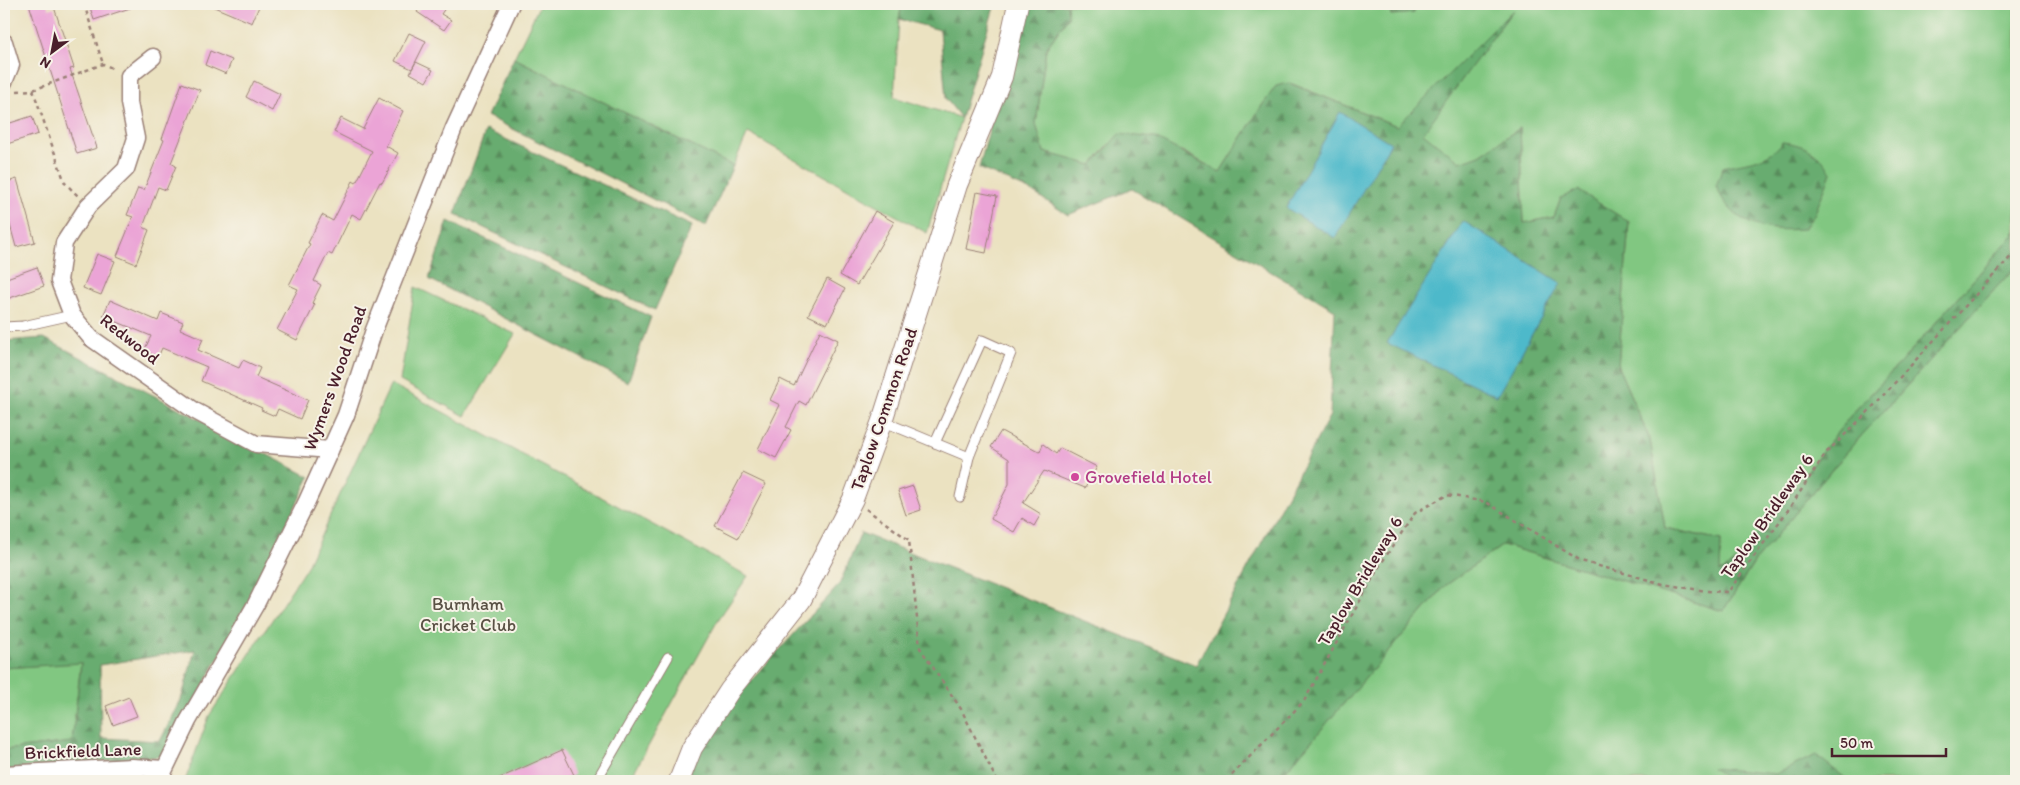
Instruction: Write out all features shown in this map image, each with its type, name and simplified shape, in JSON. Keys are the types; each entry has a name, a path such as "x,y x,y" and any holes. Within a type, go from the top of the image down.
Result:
{"street":[{"name":"Wymers Wood Road","path":"162,775 188,721 256,604 307,501 346,415 374,330 447,145 511,4"},
{"name":"Taplow Common Road","path":"679,781 692,748 730,690 801,600 853,499 882,421 957,185 1002,77 1018,4"},
{"path":"4,42 11,65 9,86"},
{"path":"130,76 153,57"},
{"name":"Redwood","path":"130,76 129,103 136,138 126,169 88,206 64,243 59,281 72,315 91,338 112,353 195,411 256,444 330,450"},
{"name":"Brickfield Lane","path":"4,774 132,767 162,775"}],"lane":[{"path":"4,327 23,326 72,315"},
{"path":"935,443 982,340 1012,353 969,457 960,497"},
{"path":"882,421 969,457"},
{"path":"599,781 599,776 668,657"}],"path":[{"path":"84,4 103,64"},
{"path":"9,86 32,90 103,64 130,76"},
{"path":"32,90 65,183 88,206"},
{"name":"Taplow Bridleway 6","path":"1226,781 1304,700 1380,566 1415,513 1447,496 1486,502 1580,561 1663,584 1706,591 1728,592 1788,510 1826,453 1867,413 2016,251"},
{"path":"853,499 908,540 920,648 961,709 997,781"}],"green space":[{"path":"540,4 782,4 789,7 790,4 902,4 899,19 894,97 961,118 927,233 748,133 733,166 514,58"},
{"path":"902,4 995,4 961,118 946,99 940,30 899,19"},
{"path":"1023,4 1067,4 1068,17 1046,49 1036,124 1044,152 1092,165 1119,134 1155,138 1220,172 1276,86 1289,83 1397,126 1513,10 1423,133 1460,162 1480,155 1520,128 1524,223 1554,217 1561,198 1578,190 1629,222 1618,367 1650,440 1665,528 1721,540 1720,572 1738,559 1851,415 1902,361 2016,232 2016,266 1852,446 1756,560 1723,611 1503,545 1445,586 1277,781 687,781 700,736 839,585 861,533 1196,665 1330,415 1335,310 1132,189 1068,215 1031,191 979,168"},
{"path":"1067,4 1388,4 1391,15 1414,13 1414,4 2016,4 2016,232 1902,361 1851,415 1738,559 1719,573 1721,540 1665,528 1650,440 1618,367 1629,222 1606,208 1561,198 1554,217 1524,223 1520,128 1480,155 1460,163 1422,133 1510,13 1397,126 1290,83 1263,104 1220,172 1182,151 1109,144 1092,165 1044,152 1036,124 1046,49 1068,17"},
{"path":"1388,4 1414,4 1414,13 1391,15"},
{"path":"514,58 733,166 706,226 487,116"},
{"path":"486,130 692,226 655,310 455,214"},
{"path":"1782,142 1805,147 1822,160 1831,173 1815,213 1804,229 1776,229 1751,224 1731,210 1716,186 1723,167 1764,157"},
{"path":"448,221 651,317 628,382 429,279"},
{"path":"2016,266 2016,781 1277,781 1445,586 1503,545 1723,611 1756,560 1852,446"},
{"path":"415,287 515,334 465,416 400,381"},
{"path":"44,338 310,477 249,601 166,756 4,770 4,750 72,742 81,663 4,668 4,341","holes":["195,650 181,700 160,741 101,738 100,665"]},
{"name":"Burnham Cricket Club","path":"391,384 748,576 718,620 629,781 185,781 209,716 306,568"},
{"path":"81,662 72,742 4,750 4,668"},
{"path":"1816,755 1849,781 1731,781 1712,768 1776,774"}],"water":[{"path":"1340,112 1391,143 1335,238 1286,208"},
{"path":"1463,221 1561,283 1497,396 1387,343"}],"building":[{"path":"29,4 47,4 49,9 54,7 74,68 70,69 97,148 77,154"},
{"path":"89,4 135,4 136,6 94,20"},
{"path":"207,4 260,4 252,23"},
{"path":"422,4 448,4 441,14 451,20 444,30 417,12"},
{"path":"409,33 426,41 412,69 395,61"},
{"path":"210,51 232,60 226,74 205,65"},
{"path":"416,62 433,70 426,82 410,73"},
{"path":"254,81 280,94 272,111 246,97"},
{"path":"182,83 200,90 171,163 176,166 166,190 158,187 143,227 149,230 136,264 117,256 133,217 127,215 138,188 144,190 164,140 162,139"},
{"path":"379,98 403,111 386,146 398,153 382,183 380,182 361,219 352,214 332,255 328,253 314,281 321,285 312,303 315,304 297,340 277,330 298,289 289,285 310,244 308,243 322,215 333,221 353,181 356,183 372,151 334,132 341,118 363,129"},
{"path":"32,116 38,134 4,145 4,125"},
{"path":"17,179 35,242 16,247 4,203 4,183"},
{"path":"977,192 997,196 986,253 966,249"},
{"path":"875,211 894,222 857,285 840,275"},
{"path":"97,254 115,261 101,295 83,288"},
{"path":"37,267 44,286 4,300 4,279"},
{"path":"827,279 845,289 827,324 808,315"},
{"path":"110,300 158,321 161,313 183,322 180,329 203,339 198,350 239,368 243,360 260,368 256,377 308,400 300,419 278,409 275,416 261,410 262,408 201,381 207,367 162,348 158,357 144,351 151,336 103,316"},
{"path":"820,331 838,340 806,405 799,401 786,427 791,430 776,458 758,449 780,405 770,400 780,379 794,386"},
{"name":"Grovefield Hotel","path":"1001,431 1040,452 1043,444 1056,454 1060,448 1097,467 1085,488 1044,471 1023,503 1041,514 1034,526 1022,518 1014,532 991,519 1009,484 1009,459 991,447"},
{"path":"743,473 766,484 738,538 715,526"},
{"path":"913,486 921,510 906,515 898,491"},
{"path":"129,697 137,716 113,725 106,706"},
{"path":"562,750 574,775 561,781 493,781"}],"place":[{"name":"Grovefield Hotel","path":"1075,477"}]}
